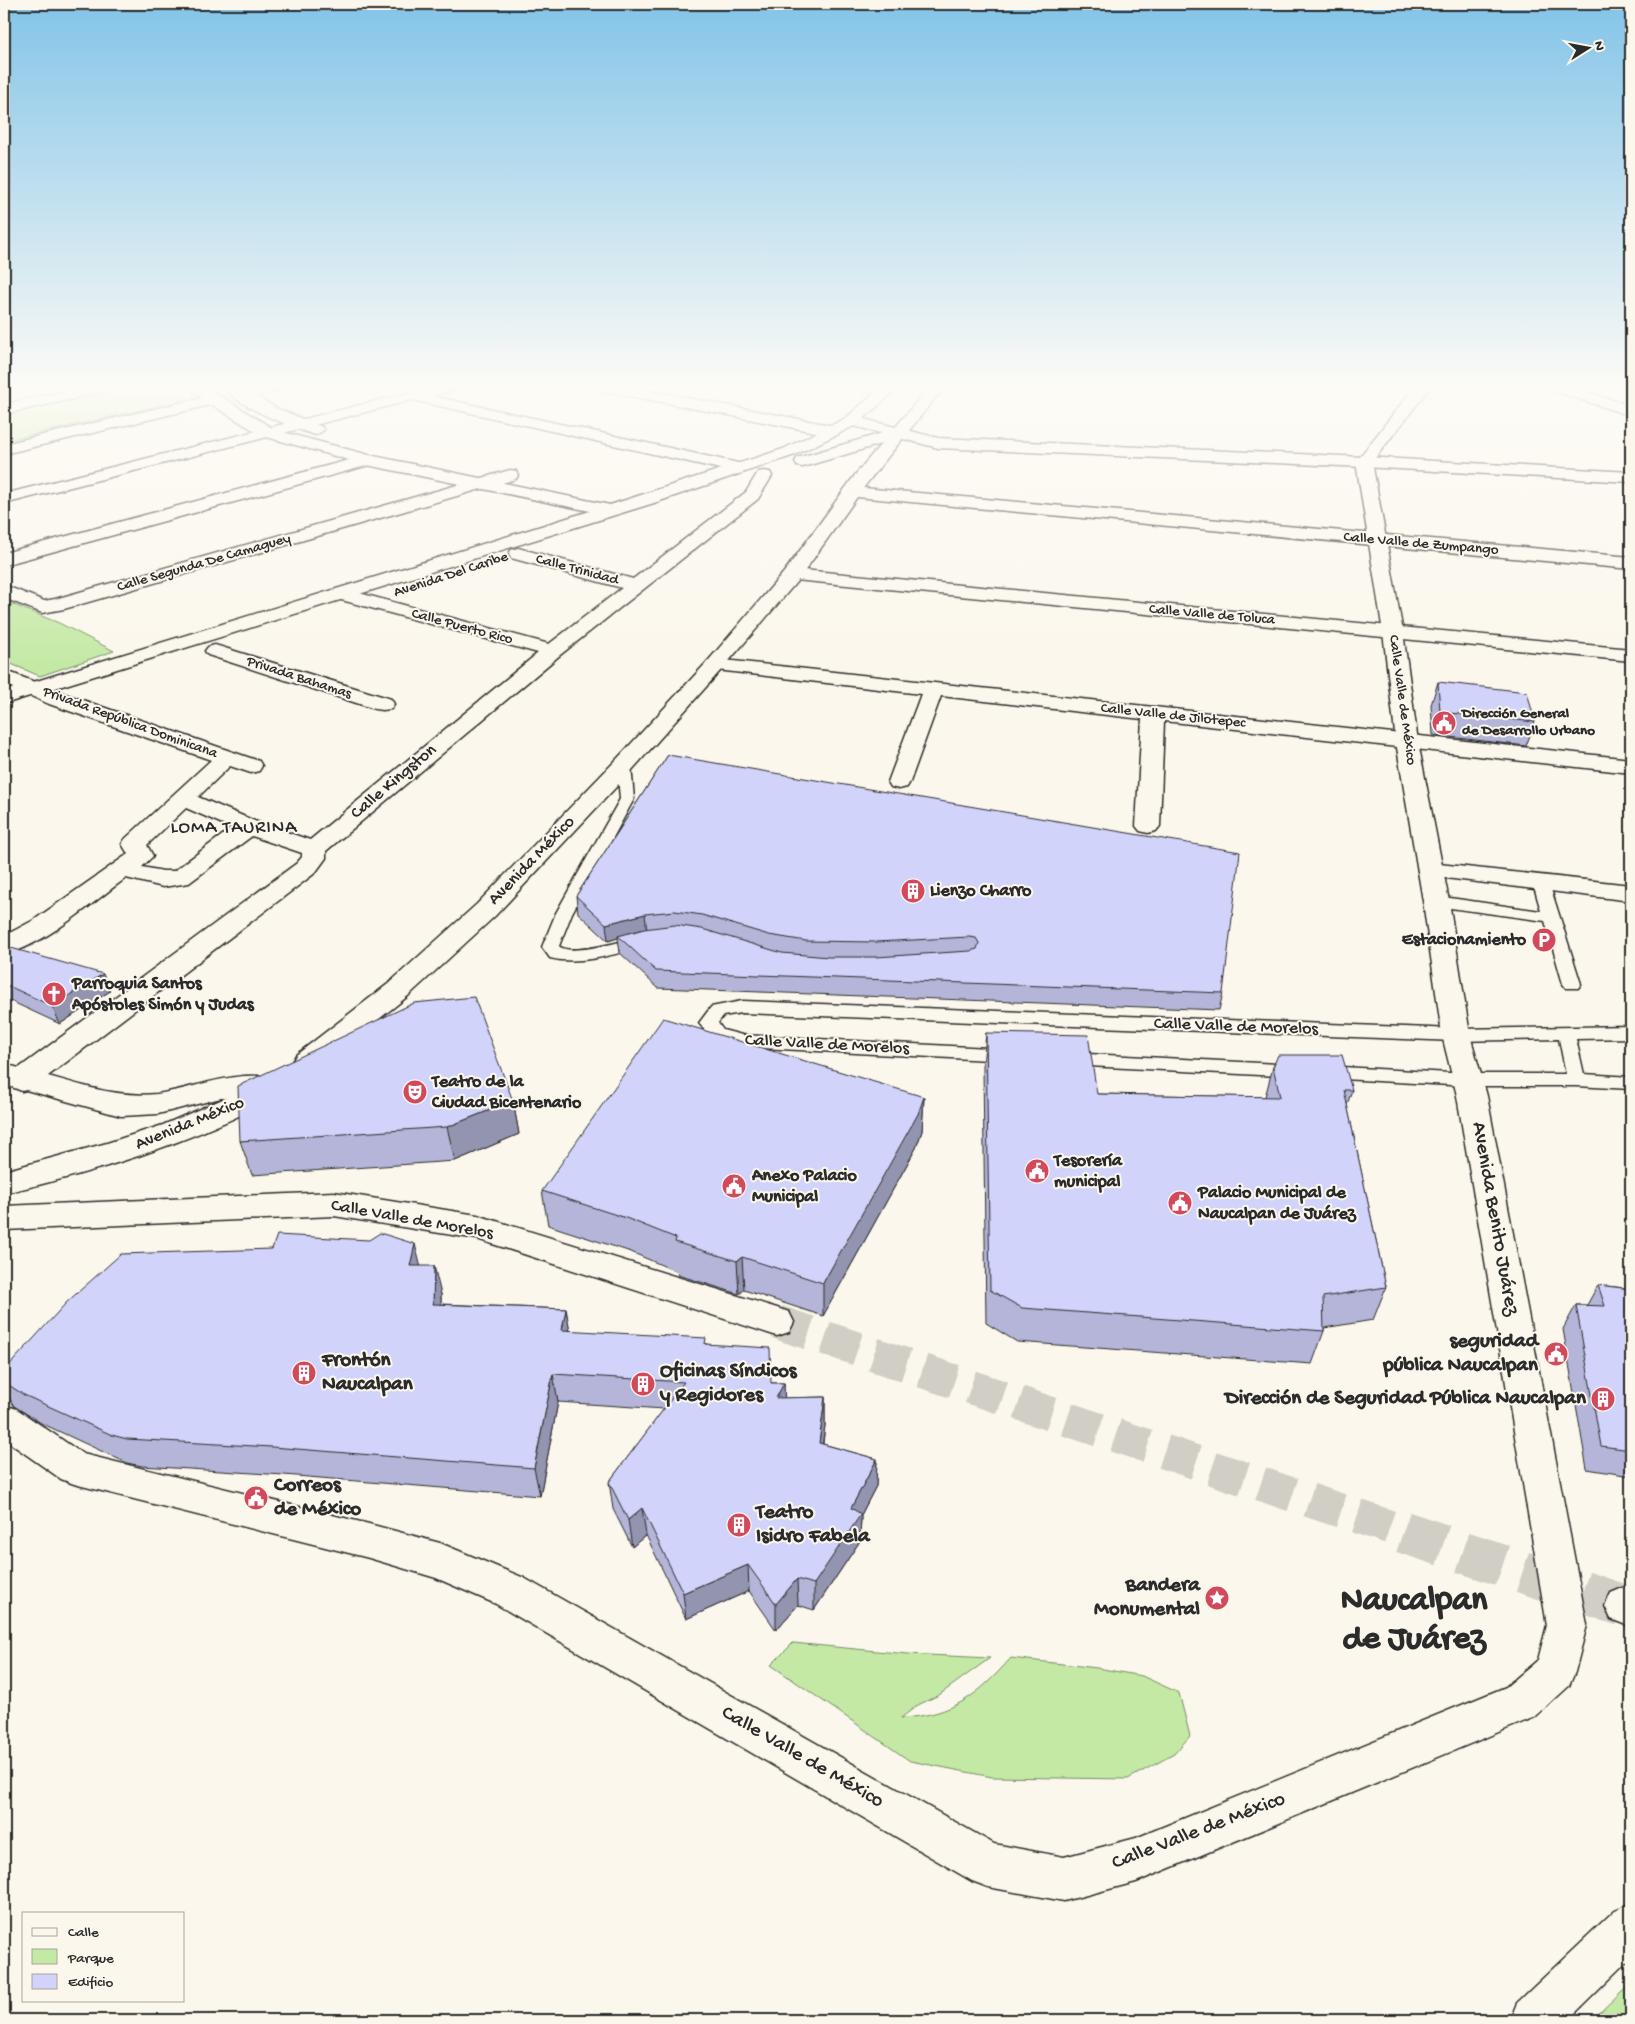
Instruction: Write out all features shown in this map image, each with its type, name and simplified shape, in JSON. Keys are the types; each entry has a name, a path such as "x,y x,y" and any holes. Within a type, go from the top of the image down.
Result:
{"street":[{"path":"4,499 82,479"},
{"path":"4,559 296,479"},
{"path":"457,479 478,484 611,501 639,515"},
{"name":"Calle Segunda De Camaguey","path":"4,591 42,607 57,605 494,479"},
{"path":"537,479 565,484"},
{"name":"Avenida Del Caribe","path":"4,698 341,594 611,501 648,499 705,479"},
{"name":"Avenida Del Caribe","path":"4,716 216,651 753,479"},
{"name":"Calle Kingston","path":"13,1078 306,868 314,858 314,849 553,651 752,495 762,479"},
{"path":"852,479 856,486"},
{"name":"Avenida México","path":"4,1182 113,1154 188,1128 232,1110 272,1087 336,1040 486,910 624,764 716,665 792,574 861,479"},
{"name":"Calle Valle de México","path":"1367,479 1393,632 1407,742 1436,901 1456,1035"},
{"name":"Calle Valle de Zumpango","path":"856,486 1377,540 1631,563"},
{"path":"648,499 675,504"},
{"name":"Calle Trinidad","path":"518,554 637,586"},
{"name":"Calle Valle de Toluca","path":"792,574 1631,655"},
{"name":"Calle Puerto Rico","path":"341,594 553,651"},
{"name":"Privada Bahamas","path":"216,651 383,704"},
{"name":"Calle Valle de Jilotepec","path":"716,665 1631,766"},
{"name":"Privada República Dominicana","path":"4,676 57,699 251,766"},
{"path":"899,782 933,689"},
{"path":"1148,826 1153,713"},
{"name":"Privada República Dominicana","path":"133,863 134,844 226,758"},
{"path":"182,798 249,827 314,849"},
{"path":"4,947 43,926 133,863 163,879 180,878 249,827"},
{"path":"1430,870 1631,893"},
{"name":"Avenida Benito Juárez","path":"1456,1035 1468,1080 1567,1625"},
{"path":"13,1078 121,1106 158,1104 221,1088 272,1087"},
{"name":"Calle Valle de Morelos","path":"4,1218 334,1204 477,1227 777,1322"},
{"name":"Calle Valle de México","path":"4,1420 74,1468 119,1481 369,1541 440,1561 510,1590 988,1865 1064,1879 1136,1860 1520,1702 1555,1672 1567,1625"},
{"path":"1534,2020 1631,1926"}],"lane":[{"path":"624,764 627,800 564,913 550,947 556,954 574,956 606,951 655,938"},
{"path":"1541,883 1572,984"},
{"path":"1436,901 1551,917"},
{"name":"Calle Valle de Morelos","path":"1030,1056 742,1041 717,1034 708,1023 717,1011 742,1007 1004,1019 1456,1035 1631,1032"},
{"path":"1566,1032 1576,1080"},
{"path":"1050,1058 1468,1080 1576,1080 1631,1083"}],"green space":[{"path":"4,601 59,623 114,651 40,676 4,661"},
{"path":"793,1643 908,1654 990,1658 939,1695 918,1705 901,1718 936,1713 963,1701 987,1683 1011,1658 1097,1668 1142,1676 1179,1693 1190,1736 1174,1754 1128,1779 992,1777 910,1761 771,1665"},
{"path":"1631,1985 1631,2020 1592,2020 1623,1990"}],"building":[{"path":"1438,682 1527,692 1535,722 1440,712"},
{"name":"Lienzo Charro","path":"668,755 1240,852 1223,993 656,971 618,936 644,929 675,925 702,929 782,953 829,957 876,957 970,951 977,949 979,943 976,938 969,937 876,942 806,941 769,935 702,915 675,911 645,914 606,924 576,896"},
{"path":"4,946 103,974 52,1006 4,984"},
{"path":"474,997 513,1101 447,1127 240,1141 238,1086 414,1003"},
{"name":"Anexo Palacio Municipal","path":"663,1018 924,1097 918,1114 823,1283 742,1257 737,1261 675,1242 676,1238 626,1218 542,1191"},
{"path":"986,1033 1088,1035 1097,1094 1280,1097 1273,1067 1278,1055 1342,1055 1352,1090 1344,1090 1386,1287 1323,1297 1324,1331 1022,1308 990,1290"},
{"path":"380,1233 415,1244 410,1266 434,1266 433,1304 566,1309 562,1330 706,1338 705,1344 770,1348 771,1383 784,1383 776,1398 825,1397 819,1443 877,1459 851,1508 861,1514 814,1584 797,1579 776,1604 748,1565 683,1593 642,1508 628,1520 609,1482 684,1382 553,1374 534,1468 272,1447 127,1439 112,1435 24,1395 4,1382 4,1371 67,1302 121,1254 272,1249 277,1235 369,1240"},
{"name":"Dirección de Seguridad Pública Naucalpan","path":"1598,1285 1631,1289 1631,1450 1601,1446 1576,1305 1605,1306"}],"tunnel":[{"path":"777,1322 1407,1533"},
{"path":"1403,1532 1625,1606"}],"place":[{"name":"Dirección General de Desarrollo Urbano","path":"1444,723"},
{"name":"Lienzo Charro","path":"913,891"},
{"name":"Estacionamiento","path":"1544,940"},
{"name":"Parroquia Santos Apóstoles Simón y Judas","path":"54,994"},
{"name":"Teatro de la Ciudad Bicentenario","path":"415,1092"},
{"name":"Tesorería municipal","path":"1037,1171"},
{"name":"Anexo Palacio Municipal","path":"734,1186"},
{"name":"Palacio Municipal de Naucalpan de Juárez","path":"1180,1203"},
{"name":"seguridad pública Naucalpan","path":"1556,1354"},
{"name":"Frontón Naucalpan","path":"304,1373"},
{"name":"Oficinas Síndicos y Regidores","path":"643,1384"},
{"name":"Dirección de Seguridad Pública Naucalpan","path":"1603,1399"},
{"name":"Correos de México","path":"256,1498"},
{"name":"Teatro Isidro Fabela","path":"739,1525"},
{"name":"Bandera Monumental","path":"1217,1598"}],"district":[{"name":"LOMA TAURINA","path":"234,828"},
{"name":"Naucalpan de Juárez","path":"1414,1622"}]}
